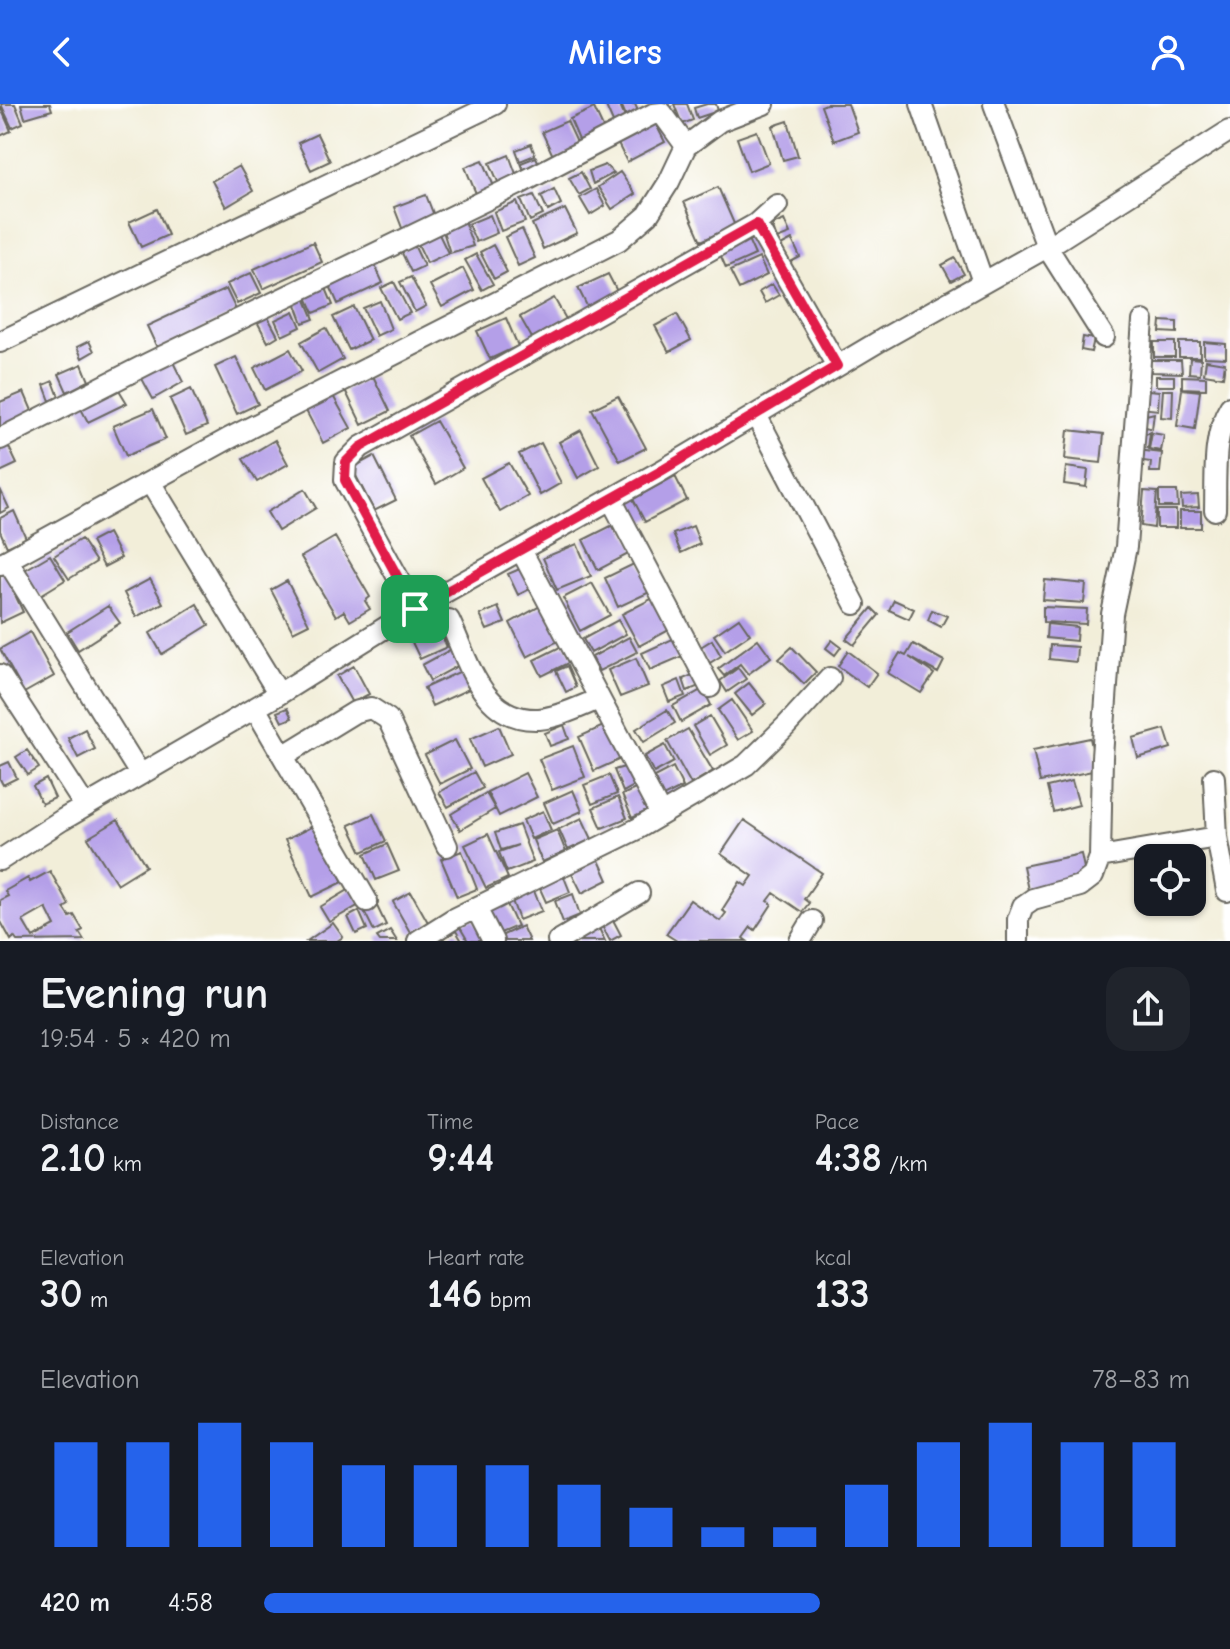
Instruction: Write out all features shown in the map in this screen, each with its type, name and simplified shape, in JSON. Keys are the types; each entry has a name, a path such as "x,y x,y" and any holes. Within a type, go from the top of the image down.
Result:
{"street":[{"path":"0,342 495,104"},
{"path":"140,774 4,562 228,439 619,240 648,215 686,146 720,121 764,104"},
{"path":"921,104 983,282"},
{"path":"994,104 1047,247 1104,337"},
{"path":"0,439 162,356 519,184 653,114 662,113 686,146"},
{"path":"0,860 415,609 1047,247 1229,131"},
{"path":"415,609 345,480 346,462 361,447 756,224 777,205"},
{"path":"756,224 837,366"},
{"path":"1018,941 1018,919 1023,906 1033,899 1080,886 1093,876 1100,857 1102,757 1112,614 1126,547 1143,321"},
{"path":"1215,510 1222,419 1230,407"},
{"path":"756,415 855,604"},
{"path":"150,482 279,694"},
{"path":"611,499 710,687"},
{"path":"521,550 661,815"},
{"path":"449,620 486,698 502,712 540,719 599,699"},
{"path":"0,675 85,806"},
{"path":"418,941 476,908 661,815 746,765 830,678"},
{"path":"255,708 367,901"},
{"path":"283,756 355,712 371,708 388,719 447,846"},
{"path":"1214,778 1217,837 1227,891"},
{"path":"1100,857 1217,837"},
{"path":"558,941 639,893"},
{"path":"476,908 493,941"},
{"path":"800,941 812,921"}],"building":[{"path":"1,104 15,104 23,123 12,128"},
{"path":"21,104 50,104 52,110 25,118"},
{"path":"605,104 619,104 627,122 615,127"},
{"path":"621,104 635,104 641,118 629,123"},
{"path":"674,104 687,104 693,120 682,124"},
{"path":"716,104 718,111 697,118 694,108"},
{"path":"848,104 858,132 834,141 821,106"},
{"path":"0,106 11,131 0,136"},
{"path":"594,108 607,136 582,147 570,119"},
{"path":"652,117 665,142 627,162 614,136"},
{"path":"567,121 580,149 555,160 542,132"},
{"path":"788,121 798,156 783,160 773,126"},
{"path":"757,131 769,163 749,171 737,138"},
{"path":"317,134 330,161 311,170 298,143"},
{"path":"531,144 535,155 520,161 516,150"},
{"path":"509,155 519,182 501,189 490,163"},
{"path":"536,157 542,170 526,176 521,163"},
{"path":"483,160 495,189 477,196 465,167"},
{"path":"605,165 614,173 593,184 589,171"},
{"path":"239,166 253,191 226,207 212,181"},
{"path":"581,172 590,189 579,195 569,178"},
{"path":"620,172 635,194 612,209 598,187"},
{"path":"718,187 735,226 701,241 684,202"},
{"path":"554,189 561,204 548,211 541,196"},
{"path":"596,189 605,206 590,215 580,198"},
{"path":"426,195 436,221 404,233 394,207"},
{"path":"534,195 543,215 530,221 521,200"},
{"path":"517,202 525,222 501,231 494,212"},
{"path":"157,209 168,235 141,247 129,222"},
{"path":"565,209 577,233 543,249 532,224"},
{"path":"490,215 497,233 476,242 468,224"},
{"path":"784,220 790,234 777,239 772,225"},
{"path":"464,221 473,246 450,253 442,228"},
{"path":"522,229 535,258 518,266 505,237"},
{"path":"438,232 448,253 427,263 417,242"},
{"path":"746,235 755,255 726,268 717,247"},
{"path":"792,240 800,257 787,264 779,247"},
{"path":"313,242 322,262 263,289 254,269"},
{"path":"414,245 424,266 411,272 401,251"},
{"path":"493,245 507,272 494,279 480,252"},
{"path":"476,254 493,284 482,290 465,260"},
{"path":"759,258 767,275 739,289 730,271"},
{"path":"955,258 964,274 951,281 942,265"},
{"path":"372,259 383,283 338,304 327,279"},
{"path":"463,268 474,290 442,307 430,285"},
{"path":"251,273 261,293 237,304 227,284"},
{"path":"608,274 621,299 591,314 578,288"},
{"path":"411,277 426,306 415,312 400,282"},
{"path":"323,281 333,305 314,313 304,290"},
{"path":"394,282 410,313 397,319 381,288"},
{"path":"772,284 779,295 765,303 759,292"},
{"path":"226,289 237,312 158,350 147,326"},
{"path":"304,295 314,319 303,323 294,299"},
{"path":"554,298 566,319 532,338 520,317"},
{"path":"380,301 391,329 376,336 363,308"},
{"path":"354,307 370,340 349,350 333,317"},
{"path":"263,308 278,336 268,342 253,314"},
{"path":"294,311 301,327 282,336 275,320"},
{"path":"677,314 691,340 669,352 655,326"},
{"path":"506,318 518,346 490,359 477,331"},
{"path":"1161,321 1177,322 1177,333 1160,332"},
{"path":"326,328 343,359 318,373 301,342"},
{"path":"1083,337 1094,339 1091,352 1081,350"},
{"path":"89,341 94,351 82,358 77,347"},
{"path":"1154,342 1175,342 1175,357 1154,357"},
{"path":"1179,342 1200,342 1200,357 1179,357"},
{"path":"1204,342 1226,344 1226,358 1204,357"},
{"path":"290,349 302,371 265,390 254,368"},
{"path":"236,357 258,404 237,414 215,367"},
{"path":"171,358 183,382 153,399 140,375"},
{"path":"1190,358 1201,359 1200,374 1189,373"},
{"path":"1150,360 1181,360 1182,373 1151,372"},
{"path":"1206,360 1225,363 1223,377 1204,374"},
{"path":"82,364 89,381 67,392 59,374"},
{"path":"373,376 390,411 362,425 345,390"},
{"path":"1156,376 1174,376 1174,386 1156,386"},
{"path":"1182,376 1206,377 1206,389 1182,388"},
{"path":"53,381 59,397 50,401 44,385"},
{"path":"116,385 127,403 88,422 78,403"},
{"path":"191,389 207,426 186,435 170,399"},
{"path":"1182,389 1200,391 1195,429 1177,426"},
{"path":"1148,390 1159,391 1158,410 1140,408"},
{"path":"1163,390 1173,390 1172,418 1161,417"},
{"path":"24,392 33,413 0,427 0,402"},
{"path":"332,394 351,428 323,443 305,409"},
{"path":"618,396 646,448 620,461 592,409"},
{"path":"153,409 166,439 126,456 113,426"},
{"path":"1154,413 1152,429 1143,426 1142,416"},
{"path":"436,421 463,468 436,484 409,436"},
{"path":"581,430 599,466 578,478 559,442"},
{"path":"1068,430 1104,434 1101,463 1065,459"},
{"path":"1150,432 1148,448 1139,446 1141,436"},
{"path":"1152,433 1164,435 1161,451 1149,449"},
{"path":"5,439 17,464 0,472 0,441"},
{"path":"275,440 288,464 257,482 243,459"},
{"path":"541,443 561,483 540,495 519,454"},
{"path":"1137,450 1162,453 1160,472 1150,472 1151,462 1136,460"},
{"path":"374,456 396,500 374,511 352,468"},
{"path":"509,463 528,496 500,512 481,478"},
{"path":"1066,467 1088,470 1086,487 1064,484"},
{"path":"675,476 687,500 645,522 633,499"},
{"path":"0,489 9,508 0,513"},
{"path":"305,489 316,508 278,531 267,512"},
{"path":"1144,491 1157,492 1154,528 1141,526"},
{"path":"1159,491 1177,491 1178,507 1159,507"},
{"path":"1198,495 1199,507 1182,508 1181,496"},
{"path":"1157,510 1176,510 1176,528 1157,528"},
{"path":"14,511 26,538 7,547 0,531 0,518"},
{"path":"1180,511 1201,511 1201,528 1180,528"},
{"path":"621,521 636,550 598,570 583,540"},
{"path":"693,526 700,544 681,553 673,534"},
{"path":"108,533 121,558 104,567 91,542"},
{"path":"335,537 370,597 365,601 370,609 350,621 344,611 336,616 301,557"},
{"path":"81,539 96,562 69,579 54,556"},
{"path":"577,544 591,576 557,590 543,558"},
{"path":"50,555 65,580 39,596 23,571"},
{"path":"640,561 654,590 618,607 605,578"},
{"path":"522,568 532,588 518,595 508,574"},
{"path":"4,571 23,612 0,623 0,573"},
{"path":"150,579 163,603 136,617 124,593"},
{"path":"1045,580 1086,584 1084,603 1043,600"},
{"path":"287,581 309,624 293,632 271,590"},
{"path":"592,583 610,615 580,631 563,598"},
{"path":"655,597 671,629 639,646 622,614"},
{"path":"894,600 914,609 909,619 889,610"},
{"path":"197,604 209,625 162,654 150,633"},
{"path":"544,604 562,639 527,657 510,623"},
{"path":"108,606 120,623 78,650 67,632"},
{"path":"498,607 505,623 487,630 480,615"},
{"path":"1043,607 1087,609 1086,624 1043,622"},
{"path":"872,608 879,615 854,645 846,639"},
{"path":"932,610 947,616 941,627 928,620"},
{"path":"739,618 750,634 725,651 714,635"},
{"path":"618,620 626,634 591,653 583,639"},
{"path":"1047,624 1077,627 1076,641 1046,638"},
{"path":"437,625 447,647 420,659 410,638"},
{"path":"30,632 54,676 24,693 0,649"},
{"path":"629,637 637,652 599,671 592,657"},
{"path":"677,637 685,655 650,670 642,653"},
{"path":"758,639 771,657 748,674 740,664 724,676 718,669"},
{"path":"712,640 721,656 708,664 699,648"},
{"path":"832,640 841,647 835,655 826,648"},
{"path":"566,644 574,660 542,676 534,660"},
{"path":"913,644 944,661 938,673 909,657 934,674 921,693 888,673 900,653 906,656"},
{"path":"1050,645 1077,647 1076,662 1049,659"},
{"path":"457,646 465,662 430,681 422,665"},
{"path":"792,647 816,672 804,684 779,659"},
{"path":"848,651 877,673 867,687 838,666"},
{"path":"636,658 648,686 620,697 608,670"},
{"path":"354,666 369,694 352,703 337,676"},
{"path":"567,666 576,687 566,692 556,671"},
{"path":"738,668 746,679 727,692 720,681"},
{"path":"461,671 469,689 432,706 424,688"},
{"path":"697,673 702,685 687,691 683,679"},
{"path":"679,680 685,696 669,702 663,687"},
{"path":"749,683 766,704 752,715 735,694"},
{"path":"703,689 711,705 681,722 673,706"},
{"path":"732,700 753,731 738,740 718,710"},
{"path":"287,708 292,718 282,722 277,712"},
{"path":"667,710 675,723 644,742 636,729"},
{"path":"710,716 727,745 710,755 693,726"},
{"path":"610,723 625,757 594,771 579,737"},
{"path":"564,725 569,739 550,746 545,733"},
{"path":"499,726 511,754 482,767 470,739"},
{"path":"85,729 95,749 78,758 68,738"},
{"path":"688,729 713,771 691,784 667,741"},
{"path":"1165,729 1171,748 1138,758 1133,738"},
{"path":"1090,738 1097,770 1040,782 1033,750"},
{"path":"455,740 470,769 440,784 425,755"},
{"path":"665,745 674,762 654,773 645,756"},
{"path":"573,746 585,777 552,790 539,759"},
{"path":"27,750 39,768 28,775 16,757"},
{"path":"9,762 17,778 3,785 0,766"},
{"path":"628,766 639,783 623,792 614,770"},
{"path":"673,767 683,787 663,797 654,777"},
{"path":"474,772 483,788 448,807 439,792"},
{"path":"525,773 537,797 499,816 487,792"},
{"path":"609,775 617,794 592,804 584,785"},
{"path":"46,779 55,798 42,804 33,786"},
{"path":"1072,781 1079,805 1053,812 1047,787"},
{"path":"642,786 652,809 632,818 622,795"},
{"path":"573,790 582,811 553,824 544,803"},
{"path":"486,793 495,809 460,830 451,814"},
{"path":"618,797 627,818 602,828 593,808"},
{"path":"543,811 551,830 531,839 523,820"},
{"path":"373,814 386,841 362,852 349,825"},
{"path":"582,818 592,839 568,850 559,829"},
{"path":"118,820 146,866 117,884 88,838"},
{"path":"744,820 822,873 804,899 809,903 802,912 774,893 768,901 772,904 755,930 751,927 743,938 747,941 677,941 666,934 690,900 720,921 726,913 722,910 740,882 746,886 753,876 721,854"},
{"path":"315,825 343,882 312,897 285,840"},
{"path":"519,825 533,862 507,872 499,852 518,845 501,850 495,833"},
{"path":"557,830 566,852 542,862 533,840"},
{"path":"488,834 508,878 486,888 465,845"},
{"path":"387,844 399,871 376,880 365,854"},
{"path":"462,851 477,889 457,897 441,859"},
{"path":"1081,854 1086,878 1028,890 1023,866"},
{"path":"598,858 608,880 582,893 571,871"},
{"path":"50,871 69,905 64,908 70,917 74,915 83,930 79,932 84,940 17,941 14,937 11,940 0,920 0,900 8,896 5,891 28,878 30,882","holes":["46,908 55,926 33,938 23,921"]},
{"path":"562,872 570,892 546,902 537,882"},
{"path":"532,886 542,911 519,920 510,895"},
{"path":"352,888 361,904 329,922 320,907"},
{"path":"411,892 429,924 411,934 393,902"},
{"path":"573,894 580,915 563,922 555,901"},
{"path":"375,902 386,925 374,931 363,909"},
{"path":"506,902 517,926 498,934 487,911"},
{"path":"359,911 367,929 356,934 348,917"},
{"path":"612,918 621,935 610,941 601,924"},
{"path":"473,919 486,941 468,941 458,924"},
{"path":"333,923 343,937 337,941 307,941"},
{"path":"597,924 605,941 576,941"},
{"path":"522,926 529,941 504,941 501,936"},
{"path":"390,930 397,941 380,941 377,937"},
{"path":"456,931 462,941 440,941"}],"route":[{"path":"756,224 837,366 661,471 415,609 345,480 346,462 361,447 756,224"}]}
